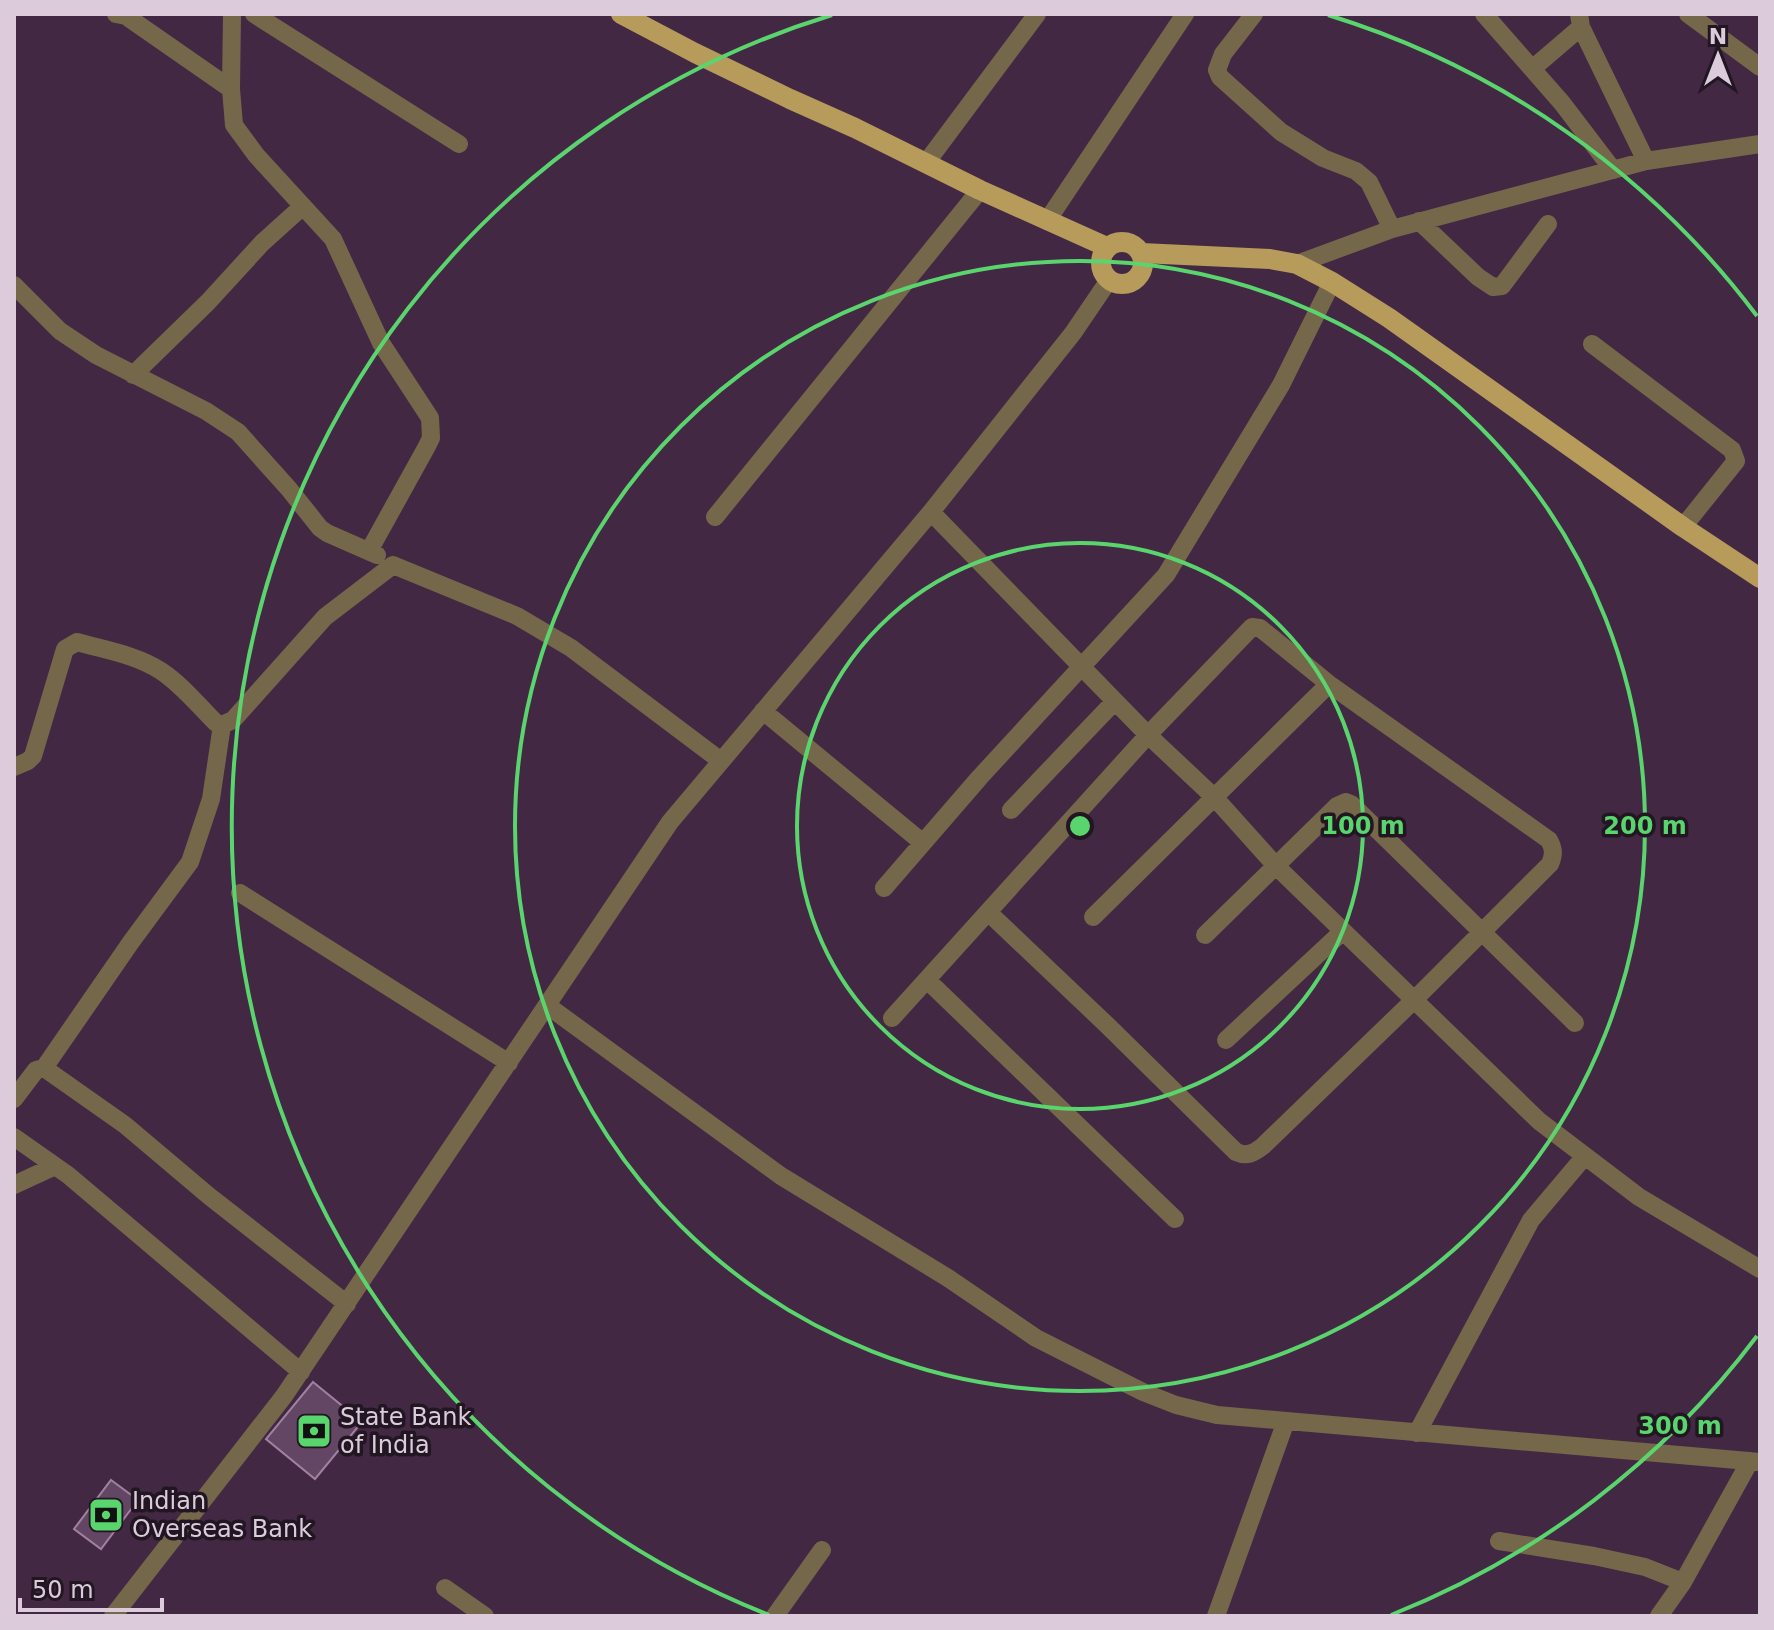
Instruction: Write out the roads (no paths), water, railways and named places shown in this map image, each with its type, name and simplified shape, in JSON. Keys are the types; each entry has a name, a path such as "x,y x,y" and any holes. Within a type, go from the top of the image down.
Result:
{"main road":[{"path":"621,14 695,53 980,190 1107,247"},
{"path":"1114,243 1129,243 1136,247 1141,253 1143,267 1136,279 1123,284 1109,280 1100,264 1107,247 1114,243"},
{"path":"1141,253 1270,259 1297,264 1332,282 1389,318 1683,527 1760,578"}],"street":[{"path":"116,14 126,16 231,89"},
{"path":"232,14 234,125 256,155 333,239 381,343 430,418 431,438 369,551"},
{"path":"254,14 459,144"},
{"path":"926,163 1037,14"},
{"path":"1047,221 1185,14"},
{"path":"1254,14 1223,54 1217,70 1220,77 1281,132 1323,158 1356,171 1369,182 1392,229"},
{"path":"1484,14 1562,103 1613,170"},
{"path":"1688,14 1760,67"},
{"path":"1532,69 1580,20 1646,161"},
{"path":"1297,264 1419,221 1646,161 1760,144"},
{"path":"715,517 980,190"},
{"path":"133,375 208,302 262,243 303,206"},
{"path":"1419,221 1478,277 1493,287 1502,286 1548,224"},
{"path":"113,1616 301,1372 670,822 931,512 1073,333 1109,280"},
{"path":"884,888 980,777 1166,575 1281,385 1332,282"},
{"path":"14,285 60,331 96,355 206,411 238,432 327,533 393,565 517,616 571,648 721,761"},
{"path":"1592,344 1732,450 1736,461 1683,527"},
{"path":"931,512 1148,735 1215,798 1276,866 1539,1121 1639,1197 1760,1269"},
{"path":"14,767 33,756 65,649 77,642 143,662 159,670 216,723 222,725 233,720 325,617 393,565"},
{"path":"892,1018 1148,735 1252,627 1260,628 1329,684 1549,840 1554,856 1550,864 1414,1000 1263,1146 1244,1156 1236,1152 989,913"},
{"path":"1093,917 1329,684"},
{"path":"1011,810 1115,701"},
{"path":"763,711 923,843"},
{"path":"14,1099 36,1070 44,1068 190,862 211,799 222,725"},
{"path":"1205,935 1337,806 1346,802 1575,1023"},
{"path":"240,893 509,1063"},
{"path":"1226,1040 1343,931"},
{"path":"927,980 1175,1219"},
{"path":"548,1006 781,1176 948,1278 1036,1338 1143,1392 1176,1405 1217,1415 1755,1462 1659,1616"},
{"path":"44,1068 125,1125 209,1196 347,1304"},
{"path":"14,1137 55,1166 301,1372"},
{"path":"1417,1433 1531,1220 1585,1156"},
{"path":"14,1185 55,1166"},
{"path":"1216,1616 1286,1421"},
{"path":"1499,1541 1645,1567 1683,1582"},
{"path":"775,1616 822,1550"},
{"path":"445,1588 485,1616"}],"place":[{"name":"State Bank of India","path":"314,1431"},
{"name":"Indian Overseas Bank","path":"106,1515"}]}
